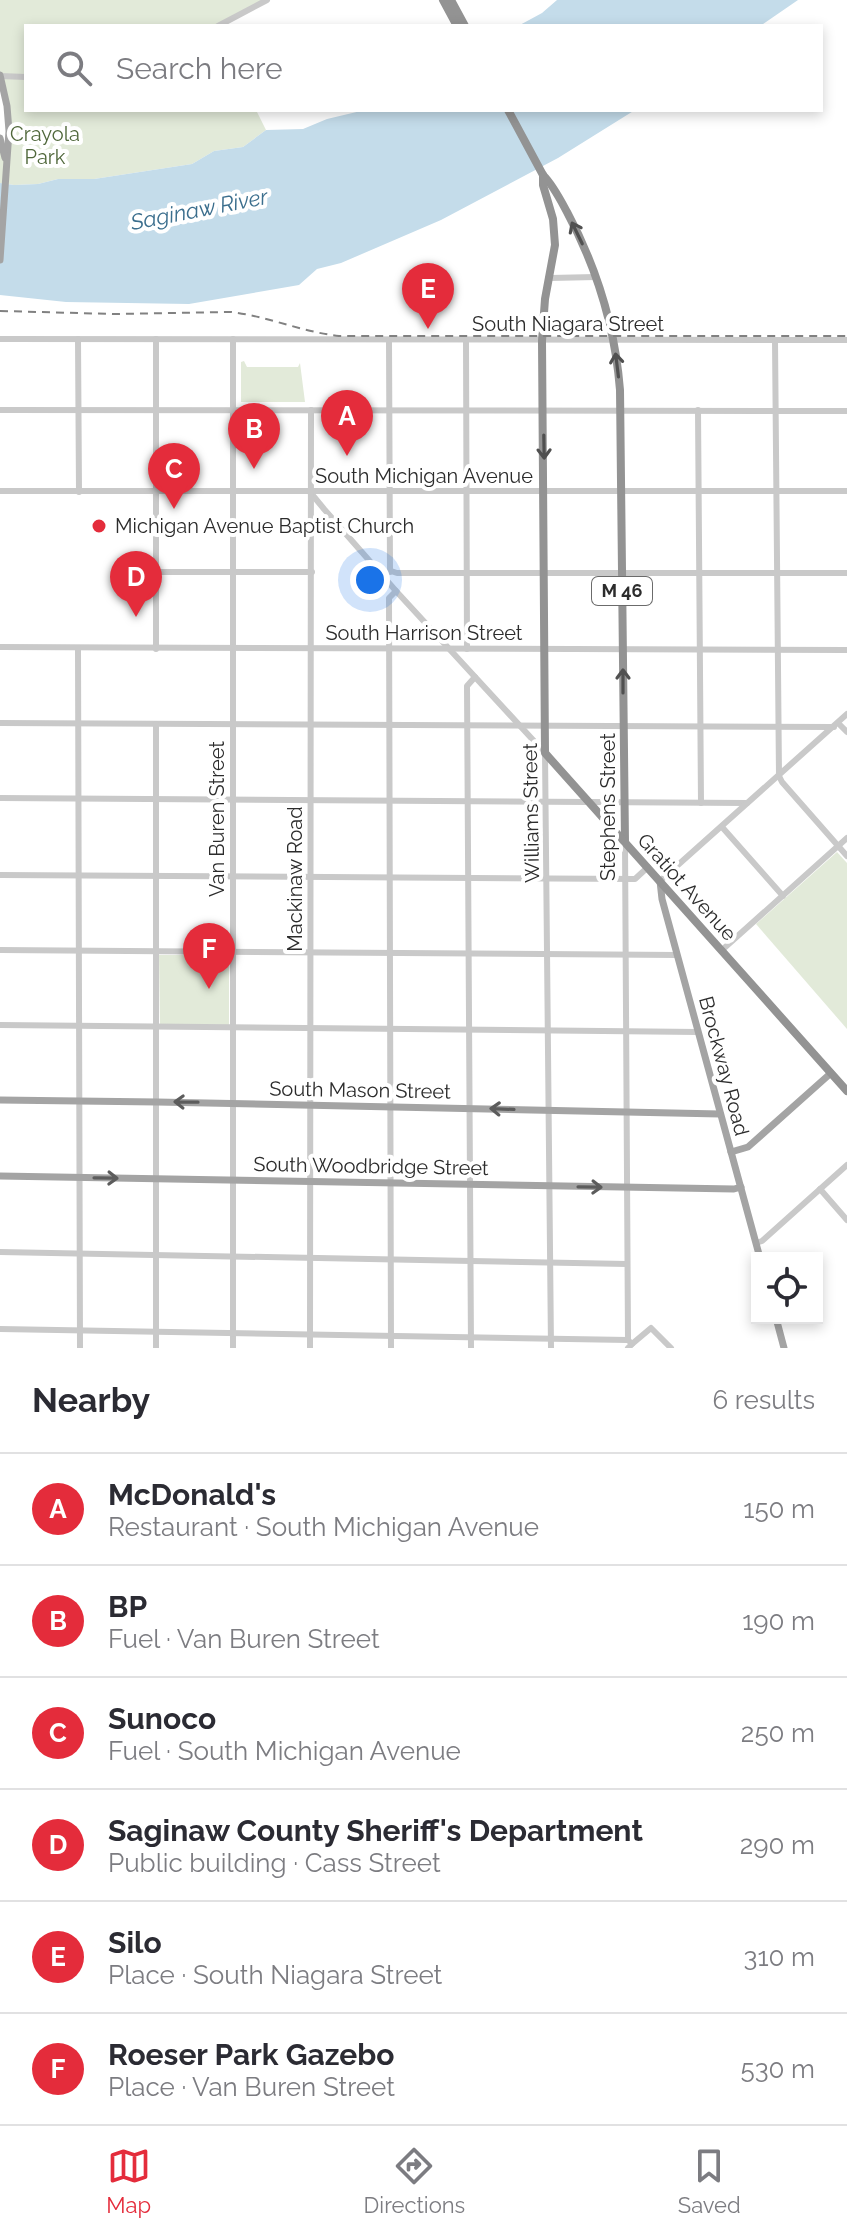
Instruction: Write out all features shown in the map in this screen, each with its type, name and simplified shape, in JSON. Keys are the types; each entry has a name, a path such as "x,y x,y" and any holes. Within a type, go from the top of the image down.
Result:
{"highway":[{"path":"443,0 456,24"},
{"path":"451,0 464,24"},
{"name":"M 46","path":"509,112 573,223 596,277"},
{"name":"Williams Street","path":"543,175 555,228 542,341 545,753"},
{"name":"Stephens Street","path":"596,277 614,340 620,410 625,843"},
{"name":"Gratiot Avenue","path":"545,753 847,1091"}],"main road":[{"path":"0,75 9,131 0,260"},
{"path":"0,138 6,160"},
{"name":"Brockway Road","path":"660,881 662,899 758,1252"},
{"path":"731,1152 748,1147 831,1073"},
{"name":"South Mason Street","path":"0,1100 720,1114"},
{"name":"South Woodbridge Street","path":"0,1176 741,1187"},
{"path":"778,1324 784,1348"}],"street":[{"path":"222,24 267,0"},
{"path":"0,75 24,77"},
{"path":"550,278 596,277"},
{"name":"South Niagara Street","path":"0,339 847,340"},
{"path":"78,339 79,492"},
{"path":"156,339 156,649"},
{"name":"Van Buren Street","path":"233,339 233,1348"},
{"path":"389,340 391,571"},
{"path":"466,340 467,649"},
{"path":"775,341 779,776 847,856"},
{"path":"0,410 847,411"},
{"name":"Mackinaw Road","path":"310,1348 311,410"},
{"path":"698,410 701,803"},
{"name":"South Michigan Avenue","path":"0,491 847,491"},
{"name":"Gratiot Avenue","path":"310,492 545,753"},
{"path":"384,577 391,571 847,573"},
{"path":"156,572 312,572"},
{"path":"391,1348 389,598 396,591"},
{"name":"South Harrison Street","path":"0,647 847,650"},
{"path":"78,648 80,1348"},
{"path":"471,1348 467,686 475,677"},
{"path":"660,881 847,714"},
{"path":"0,723 836,725 847,732"},
{"path":"156,724 156,1348"},
{"name":"Williams Street","path":"545,753 551,1348"},
{"path":"0,798 747,803"},
{"path":"722,827 783,896"},
{"path":"722,950 847,838"},
{"name":"Stephens Street","path":"625,843 629,1344"},
{"path":"0,875 635,879 648,867"},
{"path":"0,950 677,955"},
{"path":"0,1025 698,1032"},
{"path":"756,1243 847,1165"},
{"path":"820,1189 847,1220"},
{"path":"0,1252 627,1264"},
{"path":"0,1329 551,1339 629,1344 651,1328 671,1348"}],"green space":[{"name":"Crayola Park","path":"0,0 267,0 227,24 24,24 24,112 257,112 266,130 243,147 214,151 192,164 94,179 58,179 38,184 0,183 0,138 5,157 9,141 0,75"},
{"path":"244,361 247,367 298,367 300,363 305,402 241,402 241,362"},
{"path":"837,852 847,863 847,1029 756,924"},
{"path":"159,955 229,955 229,1025 160,1024"}],"water":[{"path":"557,0 798,0 763,24 522,24"},
{"name":"Saginaw River","path":"357,112 632,112 558,158 441,220 341,263 317,269 299,285 189,304 66,302 0,295 0,183 38,184 58,179 94,179 192,164 214,151 243,147 266,130 303,129"}],"railway":[{"path":"0,311 114,314 231,312 339,336 847,336"}],"place":[{"name":"Silo","path":"428,329"},
{"name":"McDonald's","path":"347,456"},
{"name":"BP","path":"254,469"},
{"name":"Sunoco","path":"174,509"},
{"name":"Michigan Avenue Baptist Church","path":"99,526"},
{"name":"Saginaw County Sheriff's Department","path":"136,617"},
{"name":"Roeser Park Gazebo","path":"209,989"}]}
